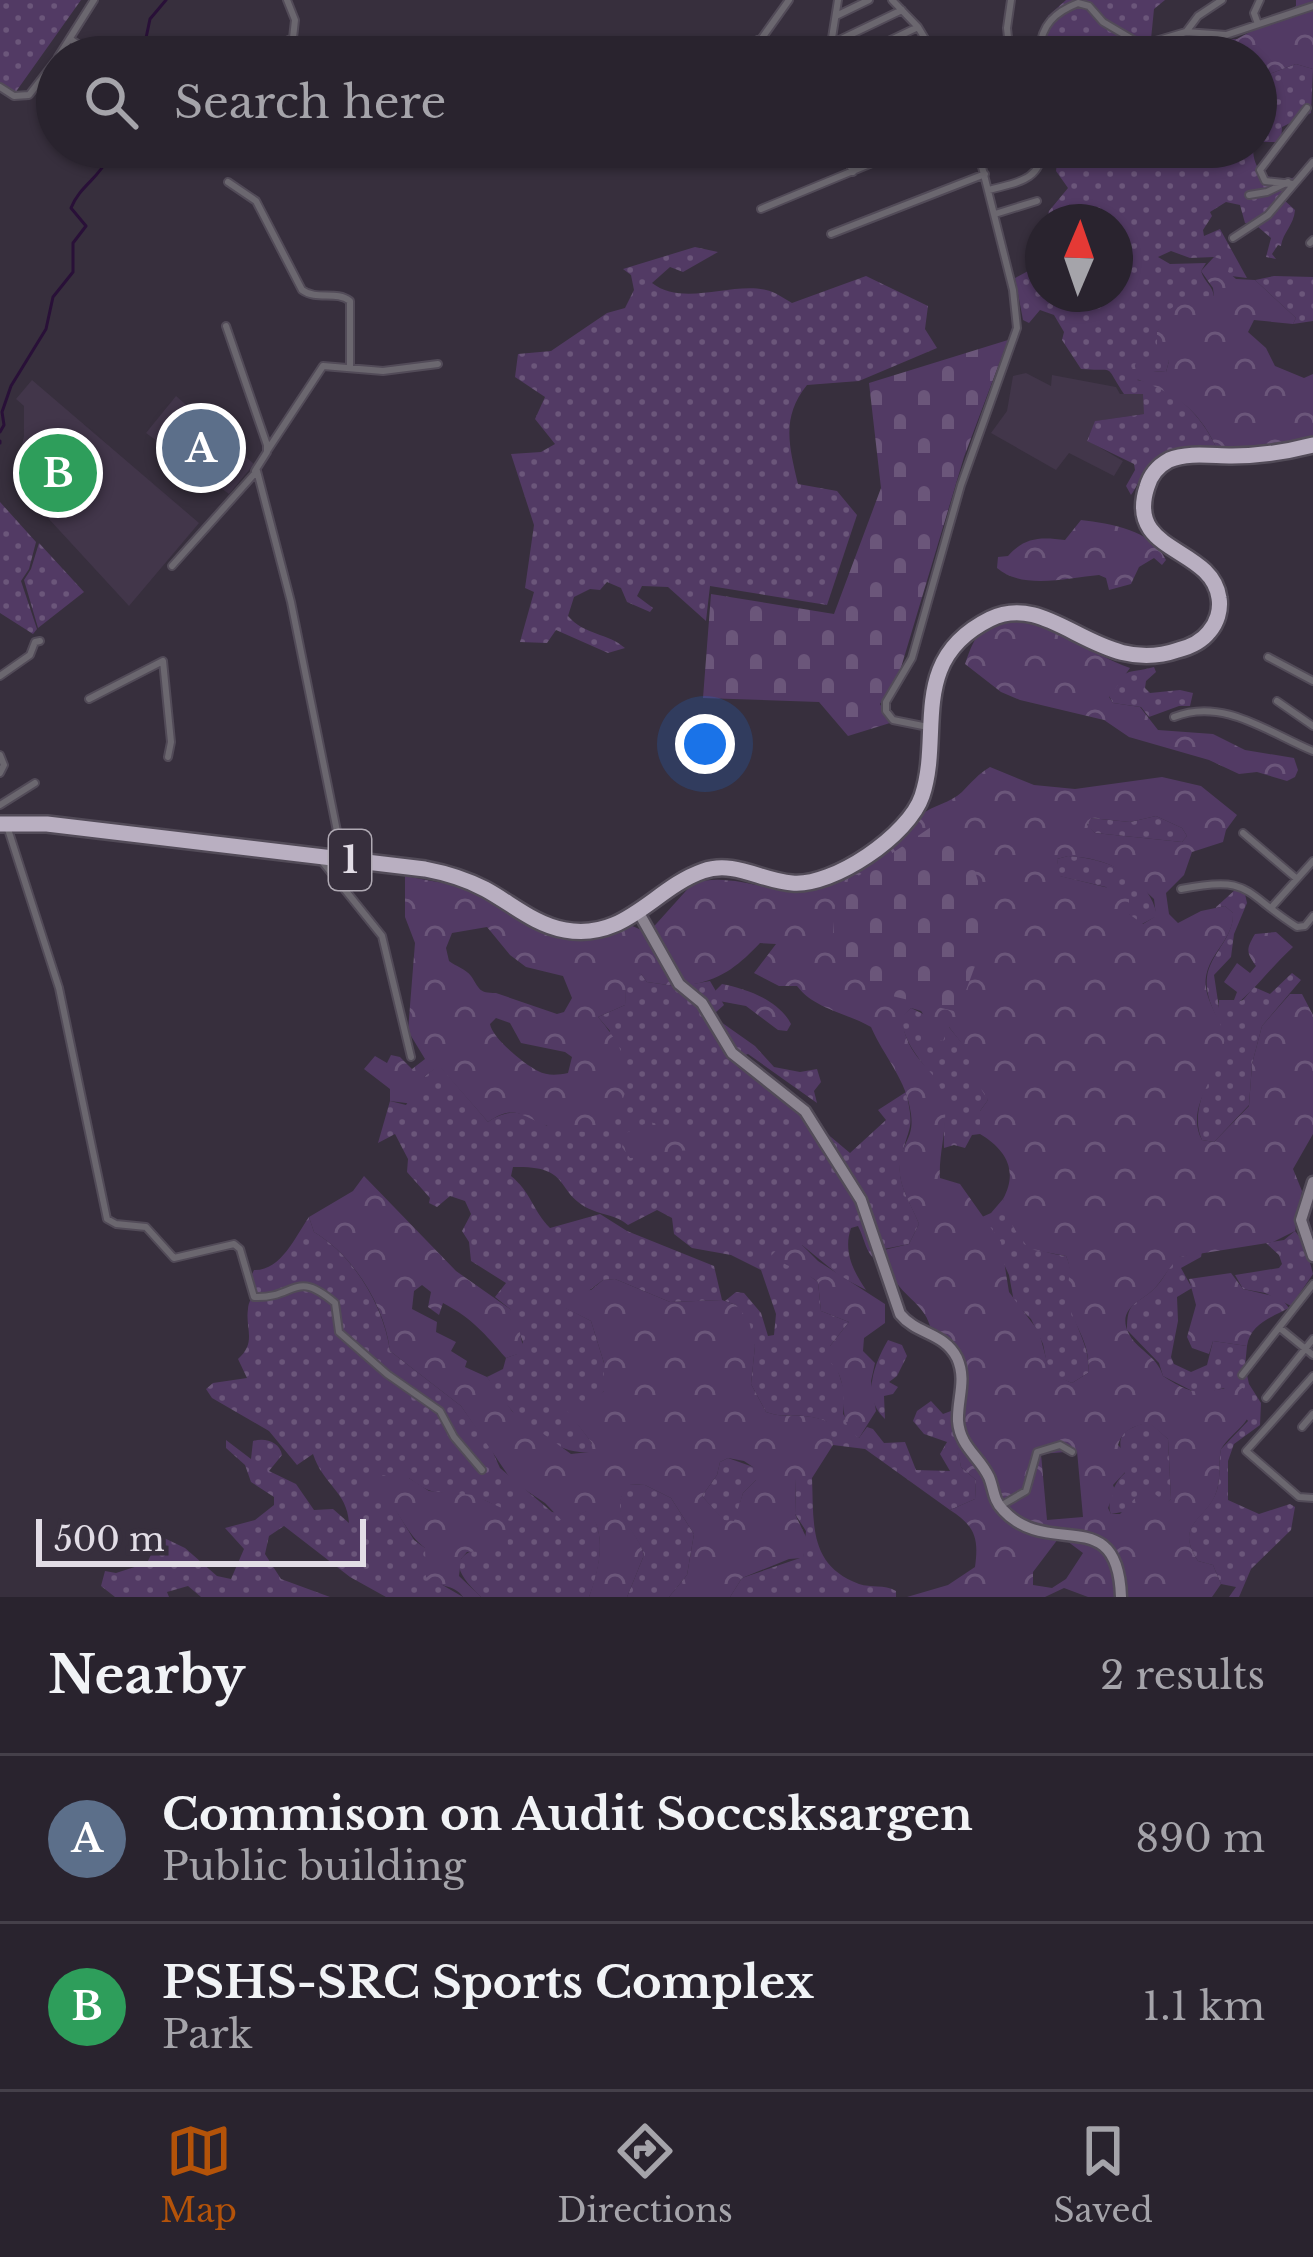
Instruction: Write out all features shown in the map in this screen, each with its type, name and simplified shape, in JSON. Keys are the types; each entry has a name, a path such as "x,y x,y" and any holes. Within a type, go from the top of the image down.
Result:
{"highway":[{"name":"1","path":"3,823 66,826 452,876 565,930 605,928 639,914 692,877 712,869 730,868 794,884 812,882 851,866 902,826 919,804 933,691 948,659 974,630 1005,614 1039,615 1124,655 1170,653 1204,637 1220,607 1215,582 1206,569 1165,546 1153,532 1144,505 1151,476 1163,464 1181,457 1279,453 1313,445"}],"main road":[{"path":"639,914 679,984 702,1003 732,1053 800,1105 854,1187 900,1314 911,1326 945,1341 958,1361 960,1432 968,1451 988,1475 999,1506 1027,1527 1093,1540 1110,1549 1120,1569 1121,1597"},
{"path":"1313,1182 1301,1220 1313,1256"}],"street":[{"path":"72,36 94,0"},
{"path":"287,0 293,12 290,36"},
{"path":"763,36 789,0"},
{"path":"832,36 838,0"},
{"path":"836,16 869,0"},
{"path":"892,0 924,36"},
{"path":"1008,36 1011,0"},
{"path":"1186,32 1198,16 1222,0"},
{"path":"1258,24 1254,13 1260,0"},
{"path":"1042,36 1049,21 1078,3 1089,6 1125,36"},
{"path":"1173,36 1186,32 1226,35 1313,6"},
{"path":"848,36 902,10"},
{"path":"899,36 918,27"},
{"path":"0,87 14,96 29,95 36,86"},
{"path":"1277,148 1307,108"},
{"path":"1233,238 1268,214 1313,162"},
{"path":"851,168 853,172"},
{"path":"761,209 862,168"},
{"path":"928,727 893,721 885,706 912,658 961,484 1016,333 1016,305 983,168"},
{"path":"989,190 1034,175 1039,168"},
{"path":"1262,168 1264,181 1291,183"},
{"path":"831,234 985,174"},
{"path":"228,182 256,201 302,290 350,301 350,368"},
{"path":"1249,195 1291,183"},
{"path":"995,214 1036,201"},
{"path":"226,326 267,451"},
{"path":"172,566 255,471 320,367 383,371 438,364"},
{"path":"255,471 288,586 342,859"},
{"path":"0,676 40,641"},
{"path":"1268,657 1313,681"},
{"path":"89,699 163,661 172,742 168,757"},
{"path":"1277,701 1313,726"},
{"path":"1174,717 1197,710 1226,715 1258,723 1313,751"},
{"path":"0,755 4,765 0,773"},
{"path":"0,805 34,783"},
{"path":"3,823 59,988 106,1219 146,1227 174,1258 234,1244 240,1249 254,1297 314,1286 335,1303 339,1332 440,1411 454,1437 482,1470"},
{"path":"1243,833 1297,879"},
{"path":"318,857 382,936 411,1057"},
{"path":"1271,908 1310,871 1313,861"},
{"path":"1180,889 1225,882 1249,890 1300,928 1313,916"},
{"path":"1241,1375 1313,1284"},
{"path":"1281,1328 1313,1355"},
{"path":"1266,1398 1313,1340"},
{"path":"1313,1376 1246,1451 1303,1500 1313,1498"},
{"path":"1302,1426 1313,1414"},
{"path":"999,1506 1026,1491 1036,1452 1060,1445 1072,1452"}],"shaded area":[{"path":"1026,373 1051,386 1052,375 1116,387 1120,394 1144,394 1144,414 1096,421 1087,440 1123,461 1114,476 1069,453 1056,470 991,433 1007,411 1013,376"},
{"path":"32,380 199,523 129,606 14,481 24,436 24,406 16,399"},
{"path":"176,396 254,464 229,494 146,433"}],"green space":[{"path":"0,0 81,0 55,36 36,36 36,63 15,93 0,83"},
{"path":"1066,0 1165,0 1154,9 1151,36 1047,36 1048,16"},
{"path":"1296,0 1313,0 1313,69 1296,64 1277,71 1277,36 1242,36 1296,6"},
{"path":"1296,64 1313,69 1311,113 1282,127 1281,142 1277,142 1277,71"},
{"path":"1056,168 1259,168 1268,176 1284,179 1302,176 1283,199 1295,210 1281,246 1272,254 1276,259 1266,257 1271,238 1245,223 1240,205 1226,202 1210,212 1204,236 1220,229 1247,278 1231,276 1214,257 1190,258 1171,251 1158,257 1170,264 1206,263 1201,271 1214,297 1190,303 1163,325 1157,332 1169,361 1166,372 1153,371 1137,380 1162,388 1184,404 1216,447 1161,456 1131,495 1126,486 1134,464 1087,441 1095,421 1144,414 1143,394 1124,394 1109,371 1081,369 1062,340 1064,332 1054,315 1046,312 1133,312 1133,204 1055,204 1068,188"},
{"path":"695,247 718,252 683,272 670,267 652,283 692,294 766,290 792,303 866,276 928,306 925,329 937,348 859,381 807,385 793,409 790,444 798,484 837,491 857,515 827,605 710,586 706,621 668,587 642,586 637,596 653,608 650,612 627,602 621,588 607,582 600,590 574,597 568,616 625,648 608,653 556,630 547,643 520,642 534,592 525,588 534,525 511,454 541,452 555,444 535,419 545,397 515,377 518,354 551,351 607,313 625,308 634,290 631,275 623,269"},
{"path":"1214,257 1230,262 1228,272 1236,279 1255,280 1296,318 1293,324 1254,320 1248,332 1266,348 1275,366 1304,378 1313,374 1313,438 1249,450 1216,447 1182,402 1131,377 1128,371 1138,362 1166,372 1169,361 1157,347 1157,332 1170,309 1189,297 1214,296 1201,271"},
{"path":"1025,273 1025,312 1038,312 1029,323 1023,320 1015,278"},
{"path":"1313,277 1313,321 1293,324 1296,318 1255,280"},
{"path":"1008,340 964,457 900,671 880,704 890,723 848,736 819,702 703,698 711,594 834,614 881,488 869,383"},
{"path":"43,445 54,445 87,472 59,504 30,478"},
{"path":"0,502 36,542 21,581 37,629 33,634 0,613"},
{"path":"1081,520 1140,535 1166,560 1162,565 1154,558 1139,567 1131,584 1109,590 1106,578 1099,575 1032,581 997,568 998,557 1008,556 1027,542 1065,540"},
{"path":"39,543 84,592 38,628 24,580"},
{"path":"1017,620 1047,628 1130,668 1109,697 1113,703 1140,707 1158,730 1213,734 1245,750 1294,758 1295,777 1287,781 1257,772 1239,774 1209,760 1129,737 1104,720 1001,692 965,664 982,632"},
{"path":"1154,667 1156,672 1145,688 1150,693 1193,693 1190,706 1149,717 1141,707 1113,703 1109,696 1123,675"},
{"path":"990,767 1034,785 1075,789 1162,777 1201,786 1237,815 1223,842 1192,852 1184,875 1166,893 1169,914 1178,923 1225,906 1233,913 1230,929 1207,972 1207,992 1224,1043 1197,1115 1202,1140 1214,1142 1249,1106 1252,1064 1262,1026 1290,994 1302,994 1313,1015 1313,1134 1293,1169 1302,1191 1295,1231 1273,1242 1179,1257 1126,1316 1128,1332 1163,1376 1193,1391 1240,1386 1252,1395 1247,1419 1221,1449 1213,1500 1189,1538 1198,1561 1213,1565 1221,1584 1212,1597 1088,1597 1064,1588 1045,1597 907,1597 948,1585 975,1567 973,1534 950,1510 975,1499 976,1480 961,1467 951,1418 951,1411 964,1411 966,1372 959,1351 930,1326 887,1265 884,1250 909,1244 919,1224 900,1177 900,1160 912,1122 905,1090 871,1027 822,1005 797,986 779,986 754,973 776,944 760,943 731,969 694,984 700,997 627,973 625,1005 598,1017 620,1048 628,1076 626,1090 597,1133 551,1127 517,1113 504,1113 488,1122 439,1066 425,1076 414,1104 390,1101 390,1089 364,1069 375,1056 387,1063 391,1055 400,1057 412,1069 425,1059 408,1031 415,943 405,917 405,876 470,888 556,936 579,938 628,924 648,933 693,883 724,880 798,890 844,877","holes":["1156,816 1182,828 1187,836 1182,842 1095,833 1087,825 1091,818 1130,822","1068,856 1106,863 1154,899 1156,916 1143,924 1129,914 1129,897 1121,891 1060,876 1057,859","487,927 526,967 563,976 572,998 564,1012 557,1014 483,991 449,961 446,948 452,933","911,1008 921,1011 926,1018 922,1036 943,1041 949,1027 969,1053 969,1070 988,1100 980,1111 980,1134 1007,1161 1010,1179 1003,1199 1013,1227 1029,1249 1066,1256 1069,1305 1088,1361 1088,1373 1072,1383 1050,1373 1039,1332 1009,1292 1001,1242 960,1184 940,1178 942,1092 904,1032 902,1018","496,1018 510,1023 521,1043 572,1057 568,1073 538,1071 496,1036 490,1024","1149,1423 1168,1439 1171,1499 1167,1503 1152,1492 1138,1495 1120,1514 1111,1514 1113,1485 1131,1459 1118,1445 1126,1432","1077,1451 1083,1517 1047,1520 1041,1454","1058,1539 1083,1553 1066,1579 1052,1588 1033,1585 1033,1572"]},
{"path":"1156,816 1182,828 1187,836 1182,842 1095,833 1087,826 1090,818 1130,822"},
{"path":"934,825 973,865 991,923 958,1012 888,995 832,951 836,891"},
{"path":"1057,859 1097,860 1124,871 1145,890 1157,916 1142,924 1106,887 1059,876"},
{"path":"1236,889 1245,894 1247,903 1234,934 1231,957 1214,975 1219,1008 1243,1000 1254,987 1270,994 1292,973 1301,980 1262,1026 1252,1064 1249,1105 1214,1142 1202,1140 1198,1129 1204,1091 1224,1043 1207,977 1232,922 1233,913 1225,906 1215,908"},
{"path":"1276,932 1293,947 1236,1005 1227,1012 1219,1008 1219,1000 1234,1000 1237,992 1224,982 1237,963 1250,973 1256,966 1248,950 1255,934"},
{"path":"632,971 647,982 675,986 700,1008 739,1068 787,1100 850,1153 886,1120 878,1110 906,1092 910,1121 900,1176 919,1224 909,1244 884,1249 886,1264 870,1254 858,1226 851,1228 851,1260 866,1290 841,1277 802,1245 799,1268 818,1282 821,1311 849,1322 830,1346 845,1393 843,1414 859,1438 867,1427 873,1429 884,1443 905,1442 916,1470 950,1471 940,1454 947,1442 924,1434 913,1421 917,1411 931,1401 943,1414 951,1411 961,1467 976,1480 975,1499 950,1510 865,1449 833,1445 827,1422 766,1412 751,1384 755,1346 736,1305 725,1301 736,1292 744,1293 761,1313 768,1336 774,1335 776,1314 761,1270 731,1255 692,1248 674,1234 672,1218 657,1210 628,1225 592,1210 546,1170 513,1167 511,1176 550,1228 600,1214 627,1231 714,1266 722,1300 670,1302 615,1279 603,1280 566,1308 591,1321 604,1363 604,1391 577,1423 592,1443 590,1452 545,1439 495,1390 487,1377 503,1369 506,1358 517,1354 523,1342 510,1309 495,1297 506,1283 471,1261 462,1231 471,1214 465,1201 450,1196 437,1207 429,1203 430,1198 407,1172 408,1159 395,1134 378,1143 390,1101 406,1105 425,1076 439,1065 488,1122 517,1113 547,1126 610,1031 598,1017 625,1005 626,973"},
{"path":"710,981 724,1005 715,1013 721,1022 755,1046 774,1067 800,1072 817,1069 821,1082 814,1091 817,1103 748,1054 741,1057 711,1018 706,999 693,984"},
{"path":"722,984 770,1002 791,1024 787,1031 778,1030 746,1006 719,1001 715,991"},
{"path":"911,1008 948,1026 970,1053 988,1100 980,1111 980,1134 972,1135 965,1148 944,1148 941,1094 903,1029 901,1018"},
{"path":"649,1122 691,1131 698,1140 694,1151 630,1158 622,1147 626,1133"},
{"path":"364,1176 456,1271 510,1309 524,1352 506,1358 478,1327 453,1309 443,1303 439,1315 428,1307 431,1292 422,1285 414,1291 412,1309 437,1322 436,1332 456,1342 451,1351 467,1361 465,1367 487,1377 512,1411 571,1454 589,1452 592,1443 566,1403 574,1396 588,1405 604,1391 604,1363 591,1321 565,1308 573,1291 591,1290 603,1280 615,1279 670,1302 722,1300 736,1305 749,1321 755,1346 751,1384 766,1412 828,1422 833,1445 812,1478 796,1478 795,1514 807,1539 803,1558 742,1578 730,1597 669,1597 687,1575 694,1534 671,1498 645,1485 630,1484 621,1511 644,1555 627,1597 589,1597 600,1552 594,1519 587,1511 568,1527 545,1503 512,1481 461,1406 390,1351 382,1317 365,1283 342,1254 314,1232 309,1217 353,1191","holes":["728,1458 756,1469 756,1480 743,1493 734,1521 724,1520 702,1496 720,1462"]},
{"path":"1003,1199 1029,1245 1066,1256 1074,1315 1088,1363 1088,1373 1072,1383 1049,1374 1043,1344 1031,1319 1014,1302 1009,1275 982,1217"},
{"path":"309,1217 314,1232 341,1254 364,1283 381,1317 390,1351 461,1406 500,1468 552,1512 577,1515 588,1510 600,1540 589,1597 481,1597 459,1564 469,1552 507,1537 501,1512 484,1500 431,1491 409,1478 373,1487 387,1495 414,1540 425,1548 439,1583 463,1597 386,1597 350,1577 284,1526 269,1536 265,1554 281,1579 330,1597 201,1597 188,1586 167,1592 169,1597 115,1597 101,1586 105,1571 116,1573 147,1563 160,1536 185,1548 217,1576 231,1579 244,1549 225,1528 255,1520 274,1505 274,1497 251,1482 245,1465 226,1448 226,1440 251,1459 253,1441 275,1444 282,1455 269,1471 296,1484 314,1510 333,1509 349,1523 344,1503 313,1454 297,1465 269,1431 212,1398 206,1389 213,1383 247,1378 238,1359 249,1341 248,1306 255,1290 251,1276 254,1270 280,1259"},
{"path":"1295,1231 1305,1244 1313,1274 1291,1306 1243,1289 1235,1275 1279,1268 1279,1255 1266,1243 1284,1240"},
{"path":"781,1245 802,1245 818,1261 885,1304 885,1323 864,1338 863,1351 875,1363 871,1381 876,1411 859,1438 846,1421 841,1380 828,1360 830,1346 849,1322 821,1311 818,1282 771,1256"},
{"path":"1202,1252 1181,1268 1192,1288 1177,1297 1171,1357 1174,1364 1191,1372 1207,1365 1213,1341 1247,1346 1245,1366 1261,1403 1260,1425 1234,1444 1228,1461 1228,1500 1259,1514 1290,1504 1295,1507 1291,1530 1251,1569 1239,1597 1229,1597 1236,1587 1221,1584 1213,1565 1198,1561 1189,1538 1194,1522 1217,1490 1221,1449 1248,1421 1224,1388 1200,1395 1163,1376 1159,1363 1127,1330 1130,1308 1157,1286 1178,1257"},
{"path":"1231,1273 1243,1289 1281,1298 1289,1308 1257,1327 1247,1346 1213,1341 1209,1354 1192,1348 1187,1337 1196,1305 1189,1279"},
{"path":"888,1340 902,1345 907,1356 889,1382 898,1387 884,1396 885,1419 872,1391 878,1359"},
{"path":"1149,1422 1168,1439 1171,1499 1167,1504 1111,1514 1112,1493 1125,1473 1123,1434"},
{"path":"728,1458 756,1468 756,1480 743,1493 735,1521 724,1521 702,1496 720,1462"},
{"path":"380,1475 409,1478 429,1491 474,1495 512,1513 507,1522 508,1550 467,1552 461,1559 459,1576 481,1597 463,1597 426,1577 425,1548 386,1498 367,1486"},
{"path":"796,1478 812,1478 817,1541 830,1566 859,1584 896,1591 896,1597 730,1597 742,1578 803,1557 806,1531 795,1514"},
{"path":"629,1484 645,1485 671,1498 694,1534 687,1575 669,1597 627,1597 644,1555 620,1512 622,1494"}],"waterway":[{"path":"146,36 150,19 166,0"},
{"path":"0,432 11,386 46,329 53,297 73,272 73,243 86,226 71,208 102,168"}],"place":[{"name":"Commison on Audit Soccsksargen","path":"201,448"},
{"name":"PSHS-SRC Sports Complex","path":"58,473"}]}
